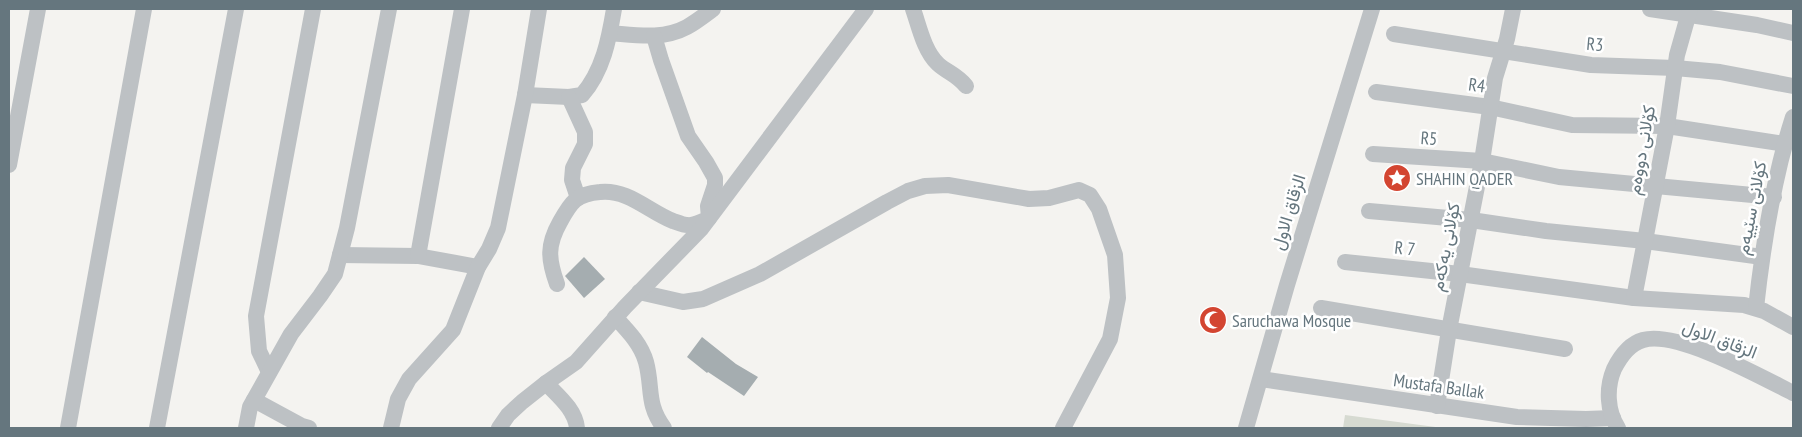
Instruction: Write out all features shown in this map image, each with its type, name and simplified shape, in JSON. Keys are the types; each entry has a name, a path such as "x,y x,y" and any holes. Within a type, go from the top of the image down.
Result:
{"street":[{"path":"9,165 10,142 38,9"},
{"path":"68,428 144,9"},
{"path":"157,428 236,9"},
{"path":"269,372 259,351 256,316 313,9"},
{"path":"246,428 250,407 269,372 291,334 335,274 347,228 388,9"},
{"path":"418,256 462,9"},
{"path":"391,428 398,399 409,379 453,330 478,267 489,249 498,228 525,95 539,9"},
{"path":"525,95 569,97 582,95 590,86 600,68 610,33 614,9"},
{"path":"687,27 689,9"},
{"path":"610,33 654,36 670,34 687,27 713,9"},
{"path":"499,428 522,402 576,362 639,292 701,229 866,9"},
{"path":"913,9 929,52 937,63 958,76 966,86"},
{"name":"الزقاق الاول","path":"1246,428 1292,267 1372,9"},
{"name":"کۆلانی یەکەم","path":"1437,406 1449,330 1482,162 1490,107 1513,9"},
{"path":"1650,9 1690,12 1793,33"},
{"name":"کۆلانی دووەم","path":"1634,298 1667,126 1675,68 1690,12"},
{"name":"R3","path":"1394,34 1591,65 1675,68 1720,72 1793,86"},
{"path":"654,36 688,136 715,178 708,206 709,218"},
{"name":"R4","path":"1376,92 1490,107 1572,125 1667,126 1785,144"},
{"path":"569,97 585,132 585,144 573,168 572,180 578,198"},
{"name":"کۆلانی سێیەم","path":"1756,308 1762,257 1785,144 1793,117"},
{"name":"R5","path":"1373,154 1482,162 1559,177 1774,197"},
{"path":"639,292 682,302 702,299 760,274 887,202 908,191 925,186 948,185 1030,199 1049,198 1079,190 1090,195 1099,209 1115,255 1118,298 1110,339 1063,428"},
{"path":"557,284 550,265 550,248 558,226 570,203 586,193 607,191 628,196 665,218 688,226 709,218"},
{"path":"1369,211 1471,220 1762,257"},
{"path":"340,255 418,256 478,267"},
{"name":"R 7","path":"1345,262 1460,274 1634,298 1744,305 1756,308 1793,327"},
{"path":"1321,308 1564,349"},
{"path":"616,318 639,345 646,363 650,400 656,417 664,428"},
{"name":"الزقاق الاول","path":"1615,423 1609,406 1609,393 1615,366 1626,351 1634,344 1643,340 1652,339 1678,342 1722,358 1793,393"},
{"name":"Mustafa Ballak","path":"1261,379 1517,417 1615,423"},
{"path":"546,383 567,405 577,428"},
{"path":"254,400 309,428"}],"shaded area":[{"path":"1345,415 1443,428 1343,428"}],"building":[{"path":"584,257 605,279 584,298 565,276"},
{"path":"702,337 736,364 758,377 744,396 707,373 687,357"}],"place":[{"name":"SHAHIN QADER","path":"1397,178"},
{"name":"Saruchawa Mosque","path":"1213,320"}]}
